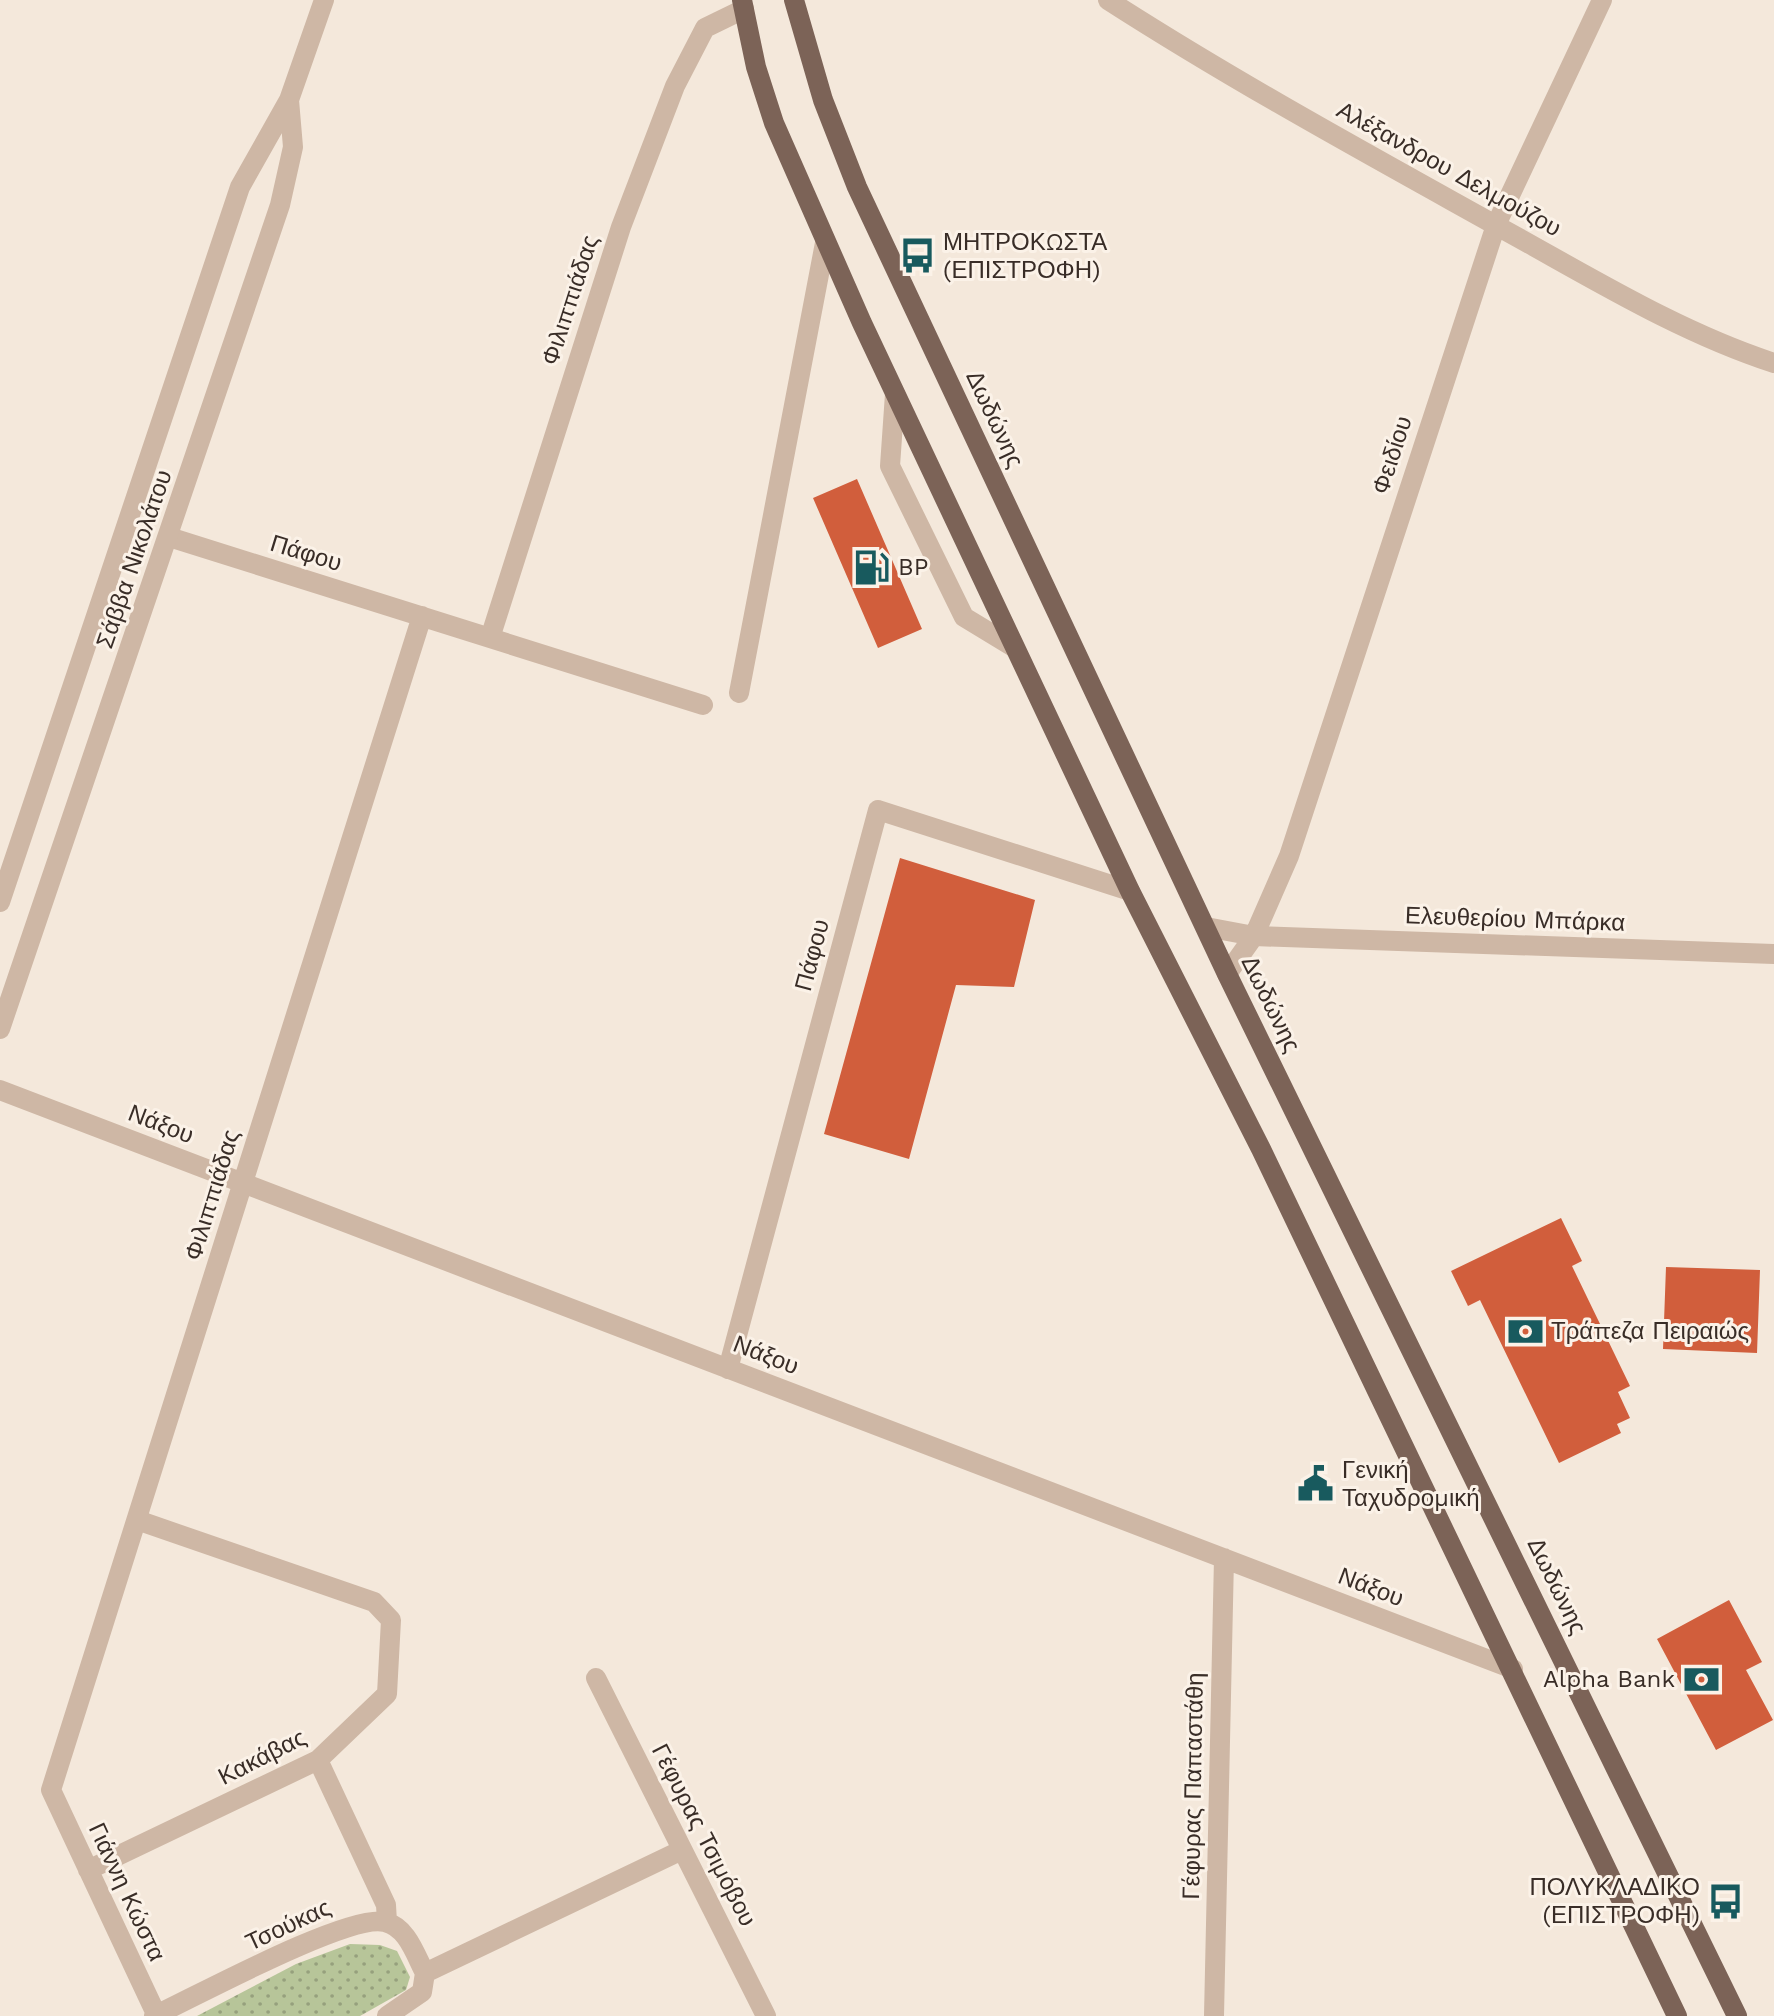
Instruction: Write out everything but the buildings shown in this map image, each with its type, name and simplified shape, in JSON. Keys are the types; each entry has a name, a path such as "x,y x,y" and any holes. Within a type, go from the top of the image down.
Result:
{"main road":[{"name":"Δωδώνης","path":"794,0 841,152 1227,974 1737,2016"},
{"path":"743,4 756,67 774,123 895,394 1130,891 1261,1149 1677,2016"}],"street":[{"name":"Σάββα Νικολάτου","path":"0,902 240,187 289,100 324,0"},
{"name":"Αλέξανδρου Δελμούζου","path":"1108,0 1282,106 1496,225 1689,329 1774,363"},
{"name":"Φειδίου","path":"1227,974 1254,936 1289,856 1496,225 1602,0"},
{"name":"Φιλιππιάδας","path":"490,638 621,227 675,86 705,28 743,4"},
{"name":"Σάββα Νικολάτου","path":"0,1029 280,205 293,147 289,100"},
{"path":"739,693 825,243"},
{"path":"895,394 890,466 964,617 1015,648"},
{"name":"Πάφου","path":"169,537 703,705"},
{"name":"Φιλιππιάδας","path":"51,1790 422,616"},
{"name":"Πάφου","path":"728,1369 878,810 1130,891"},
{"name":"Ελευθερίου Μπάρκα","path":"1206,927 1254,936 1774,954"},
{"name":"Νάξου","path":"0,1090 1513,1669"},
{"name":"Κακάβας","path":"88,1870 318,1760 387,1694 391,1620 374,1602 137,1520"},
{"name":"Γέφυρας Παπαστάθη","path":"1214,2016 1224,1558"},
{"name":"Γέφυρας Τσιμόβου","path":"596,1678 766,2016"},
{"path":"318,1760 386,1905 387,1922 404,1934 425,1973 422,1992 387,2016"},
{"name":"Γιάννη Κώστα","path":"51,1790 155,2016"},
{"path":"425,1973 682,1850"},
{"name":"Τσούκας","path":"155,2016 353,1924 387,1922"}],"green space":[{"path":"350,1944 380,1945 397,1951 410,1977 406,1990 360,2016 197,2016 296,1964"}],"place":[{"name":"ΜΗΤΡΟΚΩΣΤΑ (ΕΠΙΣΤΡΟΦΗ)","path":"917,256"},
{"name":"BP","path":"872,567"},
{"name":"Τράπεζα Πειραιώς","path":"1525,1331"},
{"name":"Γενική Ταχυδρομική","path":"1316,1484"},
{"name":"Alpha Bank","path":"1701,1679"},
{"name":"ΠΟΛΥΚΛΑΔΙΚΟ (ΕΠΙΣΤΡΟΦΗ)","path":"1726,1901"}]}
